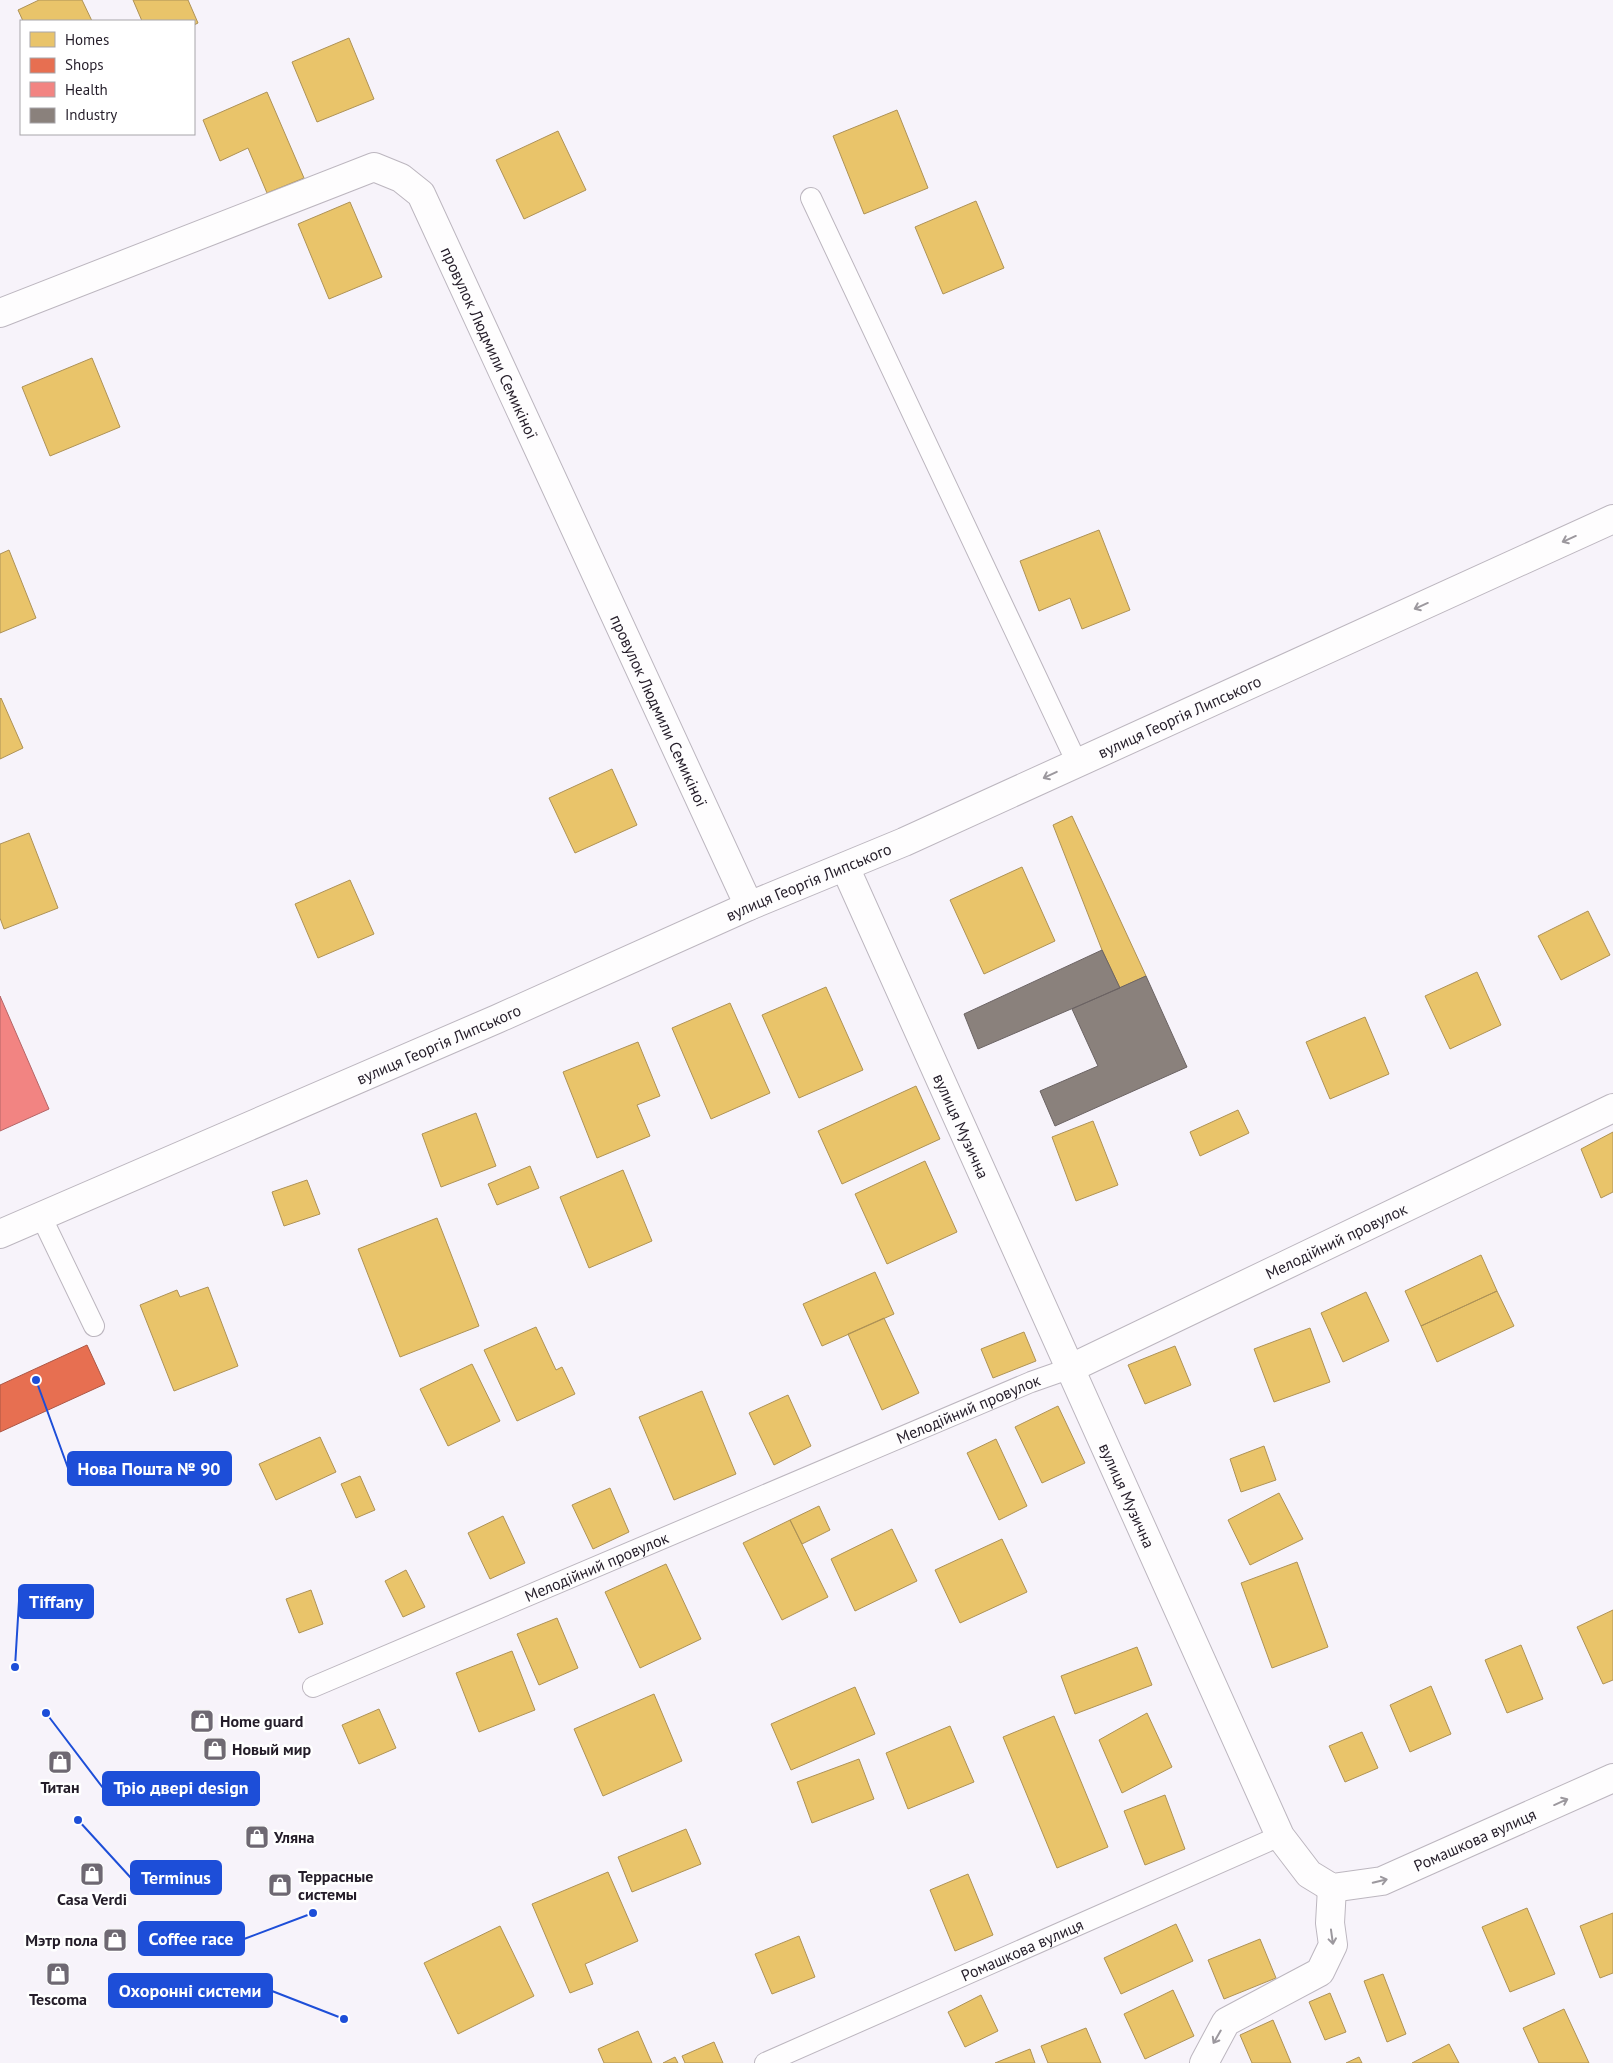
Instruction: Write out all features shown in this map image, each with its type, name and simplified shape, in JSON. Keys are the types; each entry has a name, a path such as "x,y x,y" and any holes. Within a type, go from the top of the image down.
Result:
{"street":[{"name":"провулок Людмили Семикіної","path":"0,313 374,167 401,178 421,194 749,906"},
{"name":"вулиця Георгія Липського","path":"0,1234 497,1019 749,906 845,868 1613,519"},
{"name":"вулиця Музична","path":"845,868 1280,1836 1309,1874 1332,1888"},
{"name":"Мелодійний провулок","path":"1071,1368 1613,1108"},
{"name":"Ромашкова вулиця","path":"1332,1888 1382,1881 1613,1778"},
{"path":"1204,2063 1226,2022 1320,1972 1333,1945 1330,1923 1332,1888"}],"lane":[{"path":"810,198 1077,763"},
{"path":"41,1216 94,1326"},
{"name":"Мелодійний провулок","path":"313,1687 1031,1382 1071,1368"},
{"name":"Ромашкова вулиця","path":"765,2063 1280,1836"}],"building: Homes":[{"path":"39,0 82,0 92,20 23,20 18,10"},
{"path":"133,0 188,0 198,23 195,24 195,20 142,20"},
{"path":"349,38 374,99 317,122 292,62"},
{"path":"267,92 304,178 267,193 248,148 220,161 203,120"},
{"path":"897,110 928,188 864,214 833,136"},
{"path":"558,131 586,190 524,219 496,160"},
{"path":"976,201 1004,268 943,294 915,227"},
{"path":"350,202 382,277 329,299 298,224"},
{"path":"92,358 120,427 50,456 22,387"},
{"path":"1099,530 1130,610 1082,629 1070,598 1039,611 1020,561"},
{"path":"9,550 36,618 0,633 0,554"},
{"path":"0,699 23,748 0,759"},
{"path":"612,769 637,825 575,853 549,798"},
{"path":"1072,816 1146,976 1120,988 1102,950 1053,825"},
{"path":"29,833 58,908 4,929 0,918 0,844"},
{"path":"1022,867 1055,941 984,974 950,900"},
{"path":"350,880 374,934 318,958 295,904"},
{"path":"1588,911 1610,955 1561,980 1538,936"},
{"path":"1477,972 1501,1025 1450,1049 1425,996"},
{"path":"826,987 863,1070 799,1098 762,1015"},
{"path":"730,1003 770,1093 711,1119 672,1028"},
{"path":"1365,1017 1389,1074 1330,1099 1306,1042"},
{"path":"638,1042 660,1096 637,1105 650,1136 597,1158 563,1072"},
{"path":"916,1086 940,1139 842,1184 818,1131"},
{"path":"1238,1110 1249,1133 1200,1156 1190,1132"},
{"path":"476,1113 496,1166 441,1187 422,1134"},
{"path":"1093,1121 1118,1185 1076,1201 1052,1137"},
{"path":"1613,1132 1613,1192 1601,1198 1581,1149"},
{"path":"925,1161 957,1232 887,1264 855,1194"},
{"path":"530,1166 539,1188 497,1205 488,1184"},
{"path":"623,1170 652,1241 589,1268 560,1197"},
{"path":"307,1180 320,1214 284,1226 272,1192"},
{"path":"437,1218 479,1326 400,1357 358,1249"},
{"path":"1481,1255 1497,1291 1421,1326 1405,1291"},
{"path":"875,1272 894,1314 822,1346 803,1304"},
{"path":"208,1287 238,1366 174,1391 140,1305 177,1290 180,1297"},
{"path":"1497,1291 1514,1326 1437,1362 1421,1326"},
{"path":"1366,1292 1389,1341 1343,1362 1321,1313"},
{"path":"884,1318 919,1393 882,1410 848,1334"},
{"path":"536,1327 556,1370 562,1367 575,1394 517,1421 484,1350"},
{"path":"1310,1328 1330,1382 1274,1402 1254,1349"},
{"path":"1024,1332 1036,1361 993,1378 981,1349"},
{"path":"1175,1346 1191,1385 1145,1404 1128,1365"},
{"path":"472,1364 500,1421 448,1446 420,1389"},
{"path":"702,1391 736,1474 674,1500 639,1417"},
{"path":"788,1395 811,1446 774,1465 749,1413"},
{"path":"1058,1406 1085,1463 1042,1483 1015,1427"},
{"path":"320,1437 336,1472 276,1500 259,1464"},
{"path":"996,1439 1027,1506 999,1520 967,1453"},
{"path":"1264,1446 1276,1480 1241,1492 1230,1459"},
{"path":"360,1476 375,1510 356,1518 341,1484"},
{"path":"610,1488 629,1532 593,1549 572,1505"},
{"path":"1279,1493 1303,1539 1250,1565 1228,1520"},
{"path":"819,1506 830,1530 802,1544 790,1520"},
{"path":"503,1516 525,1563 490,1579 468,1533"},
{"path":"790,1520 828,1597 782,1620 743,1543"},
{"path":"892,1529 917,1581 855,1611 831,1559"},
{"path":"1002,1539 1027,1592 960,1623 935,1570"},
{"path":"1297,1562 1328,1647 1272,1668 1241,1583"},
{"path":"666,1564 701,1639 640,1668 605,1592"},
{"path":"406,1570 425,1607 403,1617 385,1581"},
{"path":"311,1590 323,1624 299,1633 286,1599"},
{"path":"1613,1610 1613,1680 1603,1684 1577,1627"},
{"path":"557,1618 578,1668 539,1685 517,1634"},
{"path":"1521,1645 1543,1699 1507,1713 1485,1660"},
{"path":"1137,1647 1152,1685 1075,1714 1061,1676"},
{"path":"512,1651 535,1710 479,1732 456,1673"},
{"path":"1431,1686 1451,1734 1410,1752 1390,1705"},
{"path":"855,1687 875,1734 791,1770 771,1724"},
{"path":"654,1694 682,1761 603,1796 574,1729"},
{"path":"379,1709 396,1748 359,1764 342,1725"},
{"path":"1147,1713 1172,1767 1122,1793 1099,1740"},
{"path":"1054,1716 1108,1847 1057,1868 1003,1737"},
{"path":"950,1726 974,1782 908,1809 886,1753"},
{"path":"1362,1732 1378,1768 1345,1782 1329,1746"},
{"path":"859,1759 874,1799 812,1823 797,1782"},
{"path":"1165,1795 1185,1849 1145,1865 1124,1811"},
{"path":"686,1829 701,1864 632,1892 618,1857"},
{"path":"608,1872 638,1941 585,1964 593,1984 570,1993 532,1904"},
{"path":"968,1874 993,1935 955,1951 930,1890"},
{"path":"1527,1908 1555,1974 1510,1992 1482,1927"},
{"path":"1613,1913 1613,1973 1600,1978 1580,1926"},
{"path":"1176,1924 1193,1961 1121,1994 1104,1958"},
{"path":"500,1926 534,1996 458,2034 424,1963"},
{"path":"799,1936 815,1977 772,1994 755,1954"},
{"path":"1260,1939 1276,1978 1224,1999 1208,1960"},
{"path":"1383,1974 1406,2034 1387,2042 1364,1981"},
{"path":"1173,1990 1194,2036 1145,2059 1124,2014"},
{"path":"1330,1993 1346,2032 1325,2040 1309,2002"},
{"path":"981,1995 998,2031 965,2047 948,2012"},
{"path":"1564,2009 1589,2063 1539,2063 1523,2028"},
{"path":"1273,2020 1291,2063 1252,2063 1240,2035"},
{"path":"1086,2028 1101,2063 1048,2063 1041,2046"},
{"path":"638,2031 652,2063 604,2063 598,2049"},
{"path":"714,2042 723,2063 685,2063 682,2056"},
{"path":"1449,2044 1459,2063 1412,2063"},
{"path":"1030,2049 1035,2063 995,2063"},
{"path":"675,2057 678,2063 663,2063"},
{"path":"1359,2057 1362,2063 1346,2063"}],"building: Shops":[{"path":"87,1345 105,1384 0,1432 0,1385"}],"building: Health":[{"path":"0,996 49,1109 0,1131"}],"building: Industry":[{"path":"1102,950 1120,988 978,1049 964,1014"},
{"path":"1146,976 1187,1067 1055,1126 1040,1091 1098,1066 1072,1009"}],"place":[{"name":"Нова Пошта № 90","path":"36,1380"},
{"name":"Tiffany","path":"15,1667"},
{"name":"Тріо двері design","path":"46,1713"},
{"name":"Home guard","path":"202,1721"},
{"name":"Новый мир","path":"215,1749"},
{"name":"Титан","path":"60,1762"},
{"name":"Terminus","path":"78,1820"},
{"name":"Уляна","path":"257,1837"},
{"name":"Casa Verdi","path":"92,1874"},
{"name":"Террасные системы","path":"280,1885"},
{"name":"Coffee race","path":"313,1913"},
{"name":"Мэтр пола","path":"115,1940"},
{"name":"Tescoma","path":"58,1974"},
{"name":"Охоронні системи","path":"344,2019"}]}
